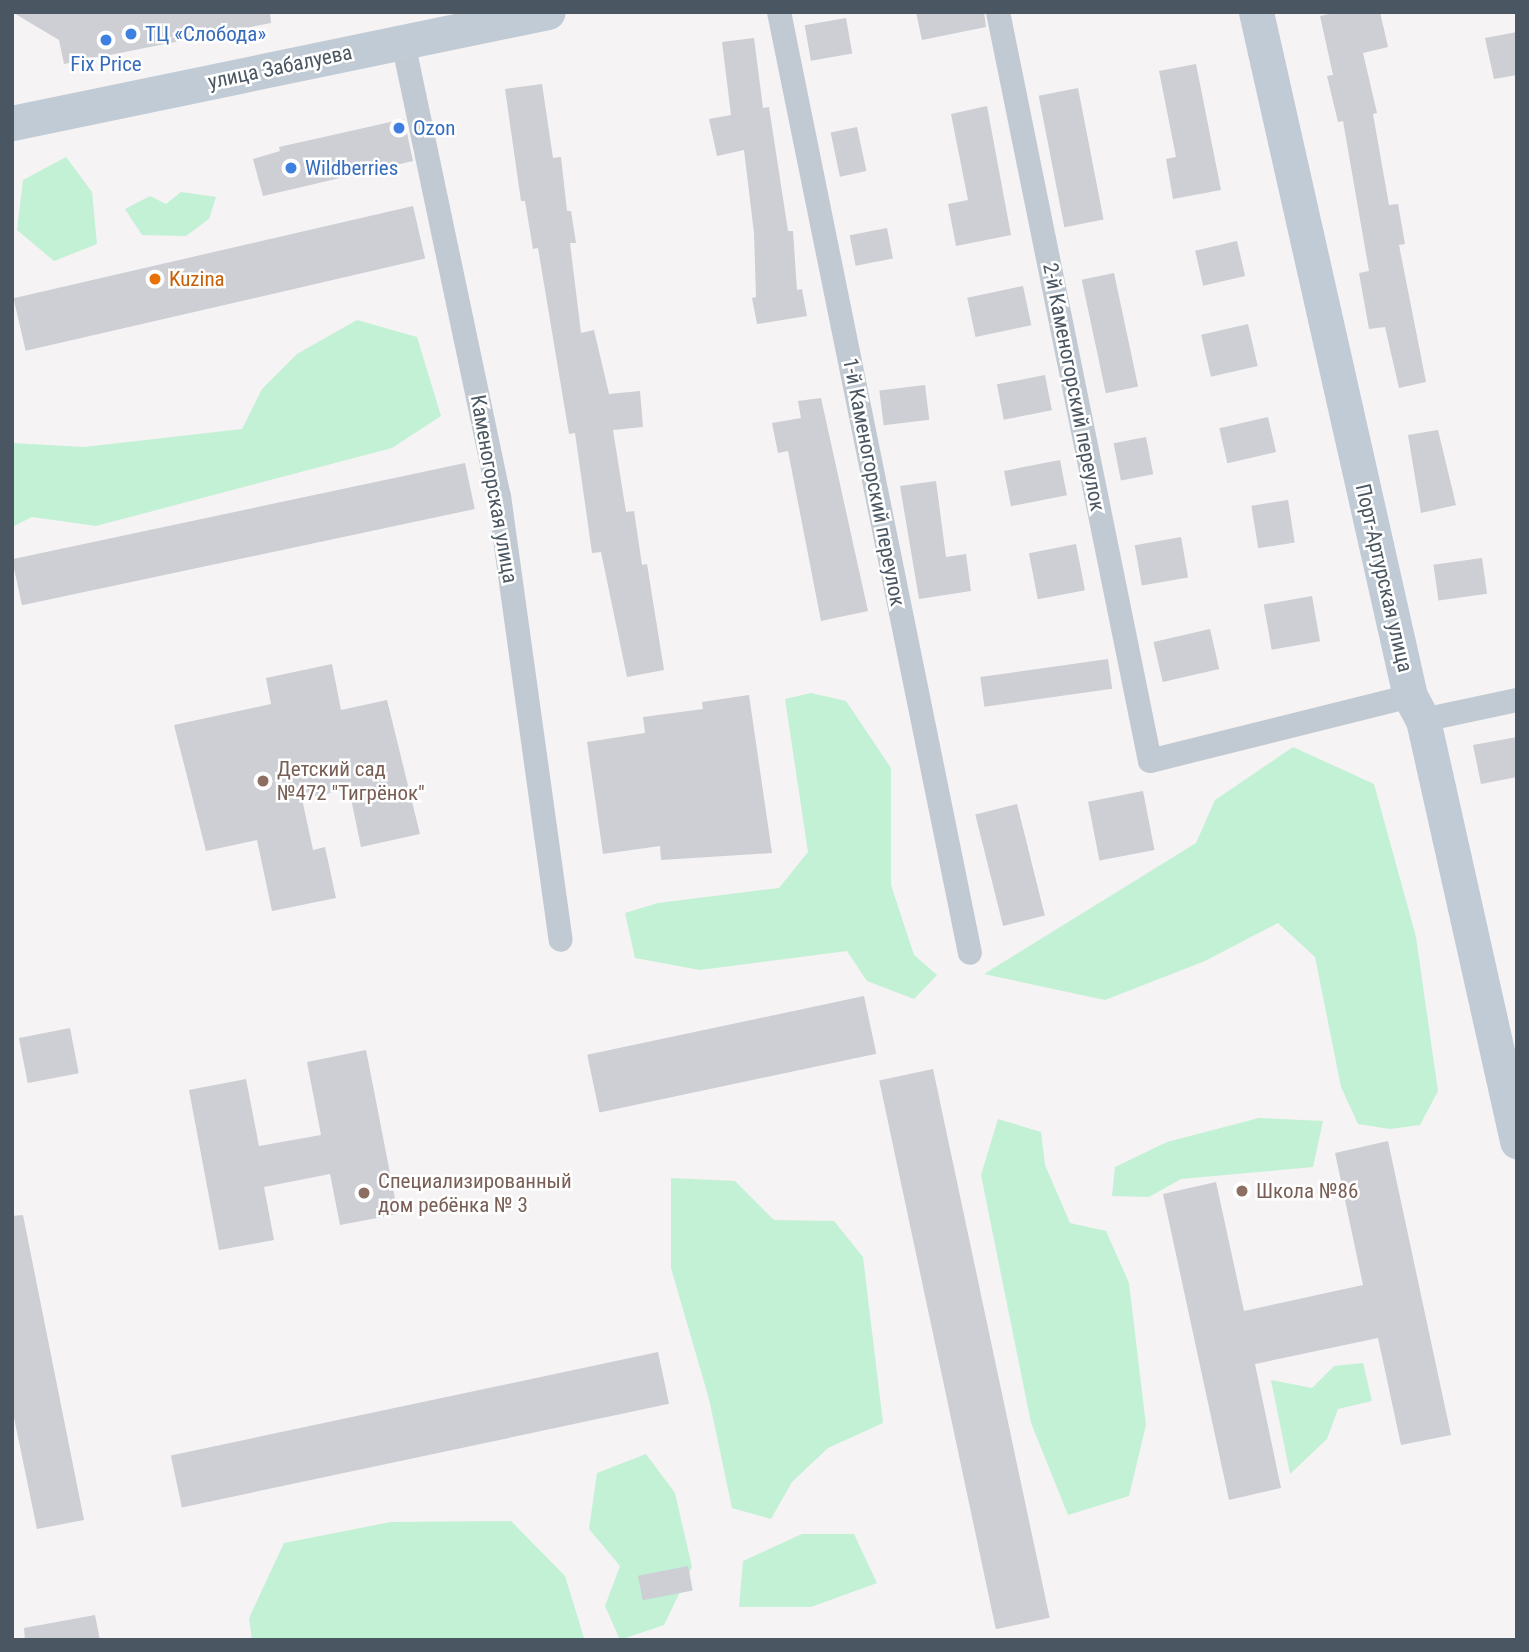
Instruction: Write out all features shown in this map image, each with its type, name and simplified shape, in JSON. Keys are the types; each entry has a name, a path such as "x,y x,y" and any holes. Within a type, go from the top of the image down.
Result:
{"street":[{"name":"улица Забалуева","path":"12,123 548,12"},
{"name":"1-й Каменогорский переулок","path":"779,12 970,953"},
{"name":"2-й Каменогорский переулок","path":"998,12 1150,761 1417,708"},
{"name":"Порт-Артурская улица","path":"1256,12 1517,1142"},
{"name":"Каменогорская улица","path":"403,42 499,496 561,940"},
{"path":"1417,708 1517,700"}],"green space":[{"path":"66,157 92,192 97,244 54,261 17,230 23,180"},
{"path":"181,192 216,197 209,219 186,236 142,235 125,209 150,196 166,204"},
{"path":"357,320 417,337 441,416 392,448 96,526 32,517 12,527 12,443 84,447 242,429 262,389 297,354"},
{"path":"811,693 846,701 891,768 891,885 914,955 937,975 914,999 867,981 847,951 700,970 635,958 625,913 658,903 779,888 808,852 785,699"},
{"path":"1293,747 1374,784 1416,937 1438,1091 1420,1125 1390,1129 1358,1124 1341,1087 1315,957 1278,923 1205,961 1105,1000 984,974 1196,843 1215,800"},
{"path":"1259,1118 1323,1121 1313,1167 1181,1179 1149,1197 1112,1196 1115,1167 1167,1142"},
{"path":"998,1119 1041,1132 1045,1165 1070,1223 1106,1231 1129,1283 1146,1425 1129,1496 1068,1515 1031,1423 981,1175"},
{"path":"671,1178 735,1181 774,1220 834,1221 863,1257 883,1423 828,1448 792,1482 771,1519 732,1508 709,1399 671,1268"},
{"path":"1363,1363 1372,1401 1338,1409 1327,1439 1290,1474 1271,1380 1312,1388 1334,1366"},
{"path":"646,1454 675,1493 692,1567 664,1625 620,1640 605,1606 620,1566 589,1529 597,1473"},
{"path":"511,1521 565,1576 584,1638 252,1640 249,1618 284,1543 391,1522"},
{"path":"802,1534 854,1534 877,1583 811,1607 739,1607 743,1561"}],"building":[{"name":"ТЦ «Слобода»","path":"12,12 270,12 271,23 64,64 59,40"},
{"path":"916,12 984,12 986,27 922,40"},
{"path":"1339,12 1380,12 1388,47 1363,53 1377,113 1373,114 1389,205 1398,204 1405,244 1399,245 1426,382 1399,388 1385,327 1369,329 1359,273 1369,271 1343,121 1338,122 1327,76 1333,75 1320,16"},
{"path":"846,18 852,53 811,61 805,25"},
{"path":"1517,32 1517,75 1494,79 1485,38"},
{"path":"754,38 763,108 769,107 788,231 793,231 797,290 802,289 807,316 757,324 752,298 756,297 754,233 744,150 717,156 709,119 731,115 722,42"},
{"path":"1196,64 1221,190 1173,199 1166,159 1176,157 1159,71"},
{"path":"542,84 553,158 561,157 567,211 571,211 576,243 570,243 581,333 594,330 609,394 640,391 643,427 613,430 626,512 634,511 642,565 647,564 664,670 627,677 601,552 592,553 575,433 569,434 538,248 533,249 525,201 521,201 505,89"},
{"path":"1078,88 1104,220 1064,227 1039,96"},
{"path":"987,106 1011,235 956,246 948,204 968,200 951,114"},
{"path":"404,119 413,161 263,196 253,159 280,151 279,147"},
{"path":"857,127 866,171 840,177 831,133"},
{"path":"413,206 425,259 26,351 14,298"},
{"path":"887,228 893,258 856,266 850,235"},
{"path":"1237,241 1245,276 1203,286 1195,251"},
{"path":"1114,273 1138,386 1106,393 1082,280"},
{"path":"1023,286 1031,325 976,337 967,298"},
{"path":"1248,324 1258,366 1211,377 1201,335"},
{"path":"1045,375 1052,410 1004,420 997,384"},
{"path":"925,385 929,420 884,425 879,391"},
{"path":"821,398 868,611 821,621 788,451 778,453 772,423 801,418 798,401"},
{"path":"1268,417 1276,452 1227,463 1219,428"},
{"path":"1438,430 1456,505 1421,513 1408,435"},
{"path":"1146,437 1153,474 1121,481 1114,443"},
{"path":"1060,460 1067,495 1011,506 1004,471"},
{"path":"465,463 475,509 22,605 12,559"},
{"path":"936,481 946,557 966,554 971,591 919,599 900,486"},
{"path":"1288,500 1295,542 1258,548 1251,506"},
{"path":"1181,537 1188,577 1142,586 1135,545"},
{"path":"1076,544 1085,590 1038,599 1029,553"},
{"path":"1482,558 1487,594 1438,600 1433,565"},
{"path":"1312,596 1320,641 1272,650 1264,605"},
{"path":"1210,629 1219,669 1163,682 1153,642"},
{"path":"1108,659 1112,689 984,707 980,677"},
{"path":"332,664 341,710 387,700 420,834 361,847 349,789 302,799 313,850 325,847 336,898 272,911 257,840 206,851 174,725 271,704 266,678"},
{"path":"749,695 772,853 661,860 660,846 603,854 587,742 645,733 643,717 703,709 702,702"},
{"path":"1517,737 1517,777 1481,784 1473,745"},
{"path":"1143,791 1154,850 1099,861 1088,802"},
{"path":"1017,804 1045,916 1003,926 975,814"},
{"path":"864,996 876,1054 599,1113 587,1055"},
{"path":"70,1028 79,1073 28,1083 19,1038"},
{"path":"366,1050 398,1214 340,1225 330,1174 264,1187 274,1240 219,1250 189,1090 246,1079 259,1146 321,1135 307,1062"},
{"path":"933,1069 1050,1618 996,1629 879,1080"},
{"path":"1388,1141 1451,1435 1401,1445 1378,1338 1255,1364 1281,1488 1229,1500 1163,1194 1216,1182 1244,1311 1363,1285 1335,1153"},
{"path":"23,1215 84,1520 37,1529 12,1408 12,1216"},
{"path":"658,1352 669,1404 182,1507 171,1456"},
{"path":"688,1566 693,1591 643,1600 638,1576"},
{"path":"95,1615 100,1640 25,1640 24,1628"}],"place":[{"name":"ТЦ «Слобода»","path":"131,34"},
{"name":"Fix Price","path":"106,40"},
{"name":"Ozon","path":"399,128"},
{"name":"Wildberries","path":"291,168"},
{"name":"Kuzina","path":"155,279"},
{"name":"Детский сад №472 \"Тигрёнок\"","path":"263,781"},
{"name":"Школа №86","path":"1242,1191"},
{"name":"Специализированный дом ребёнка № 3","path":"364,1193"}]}
